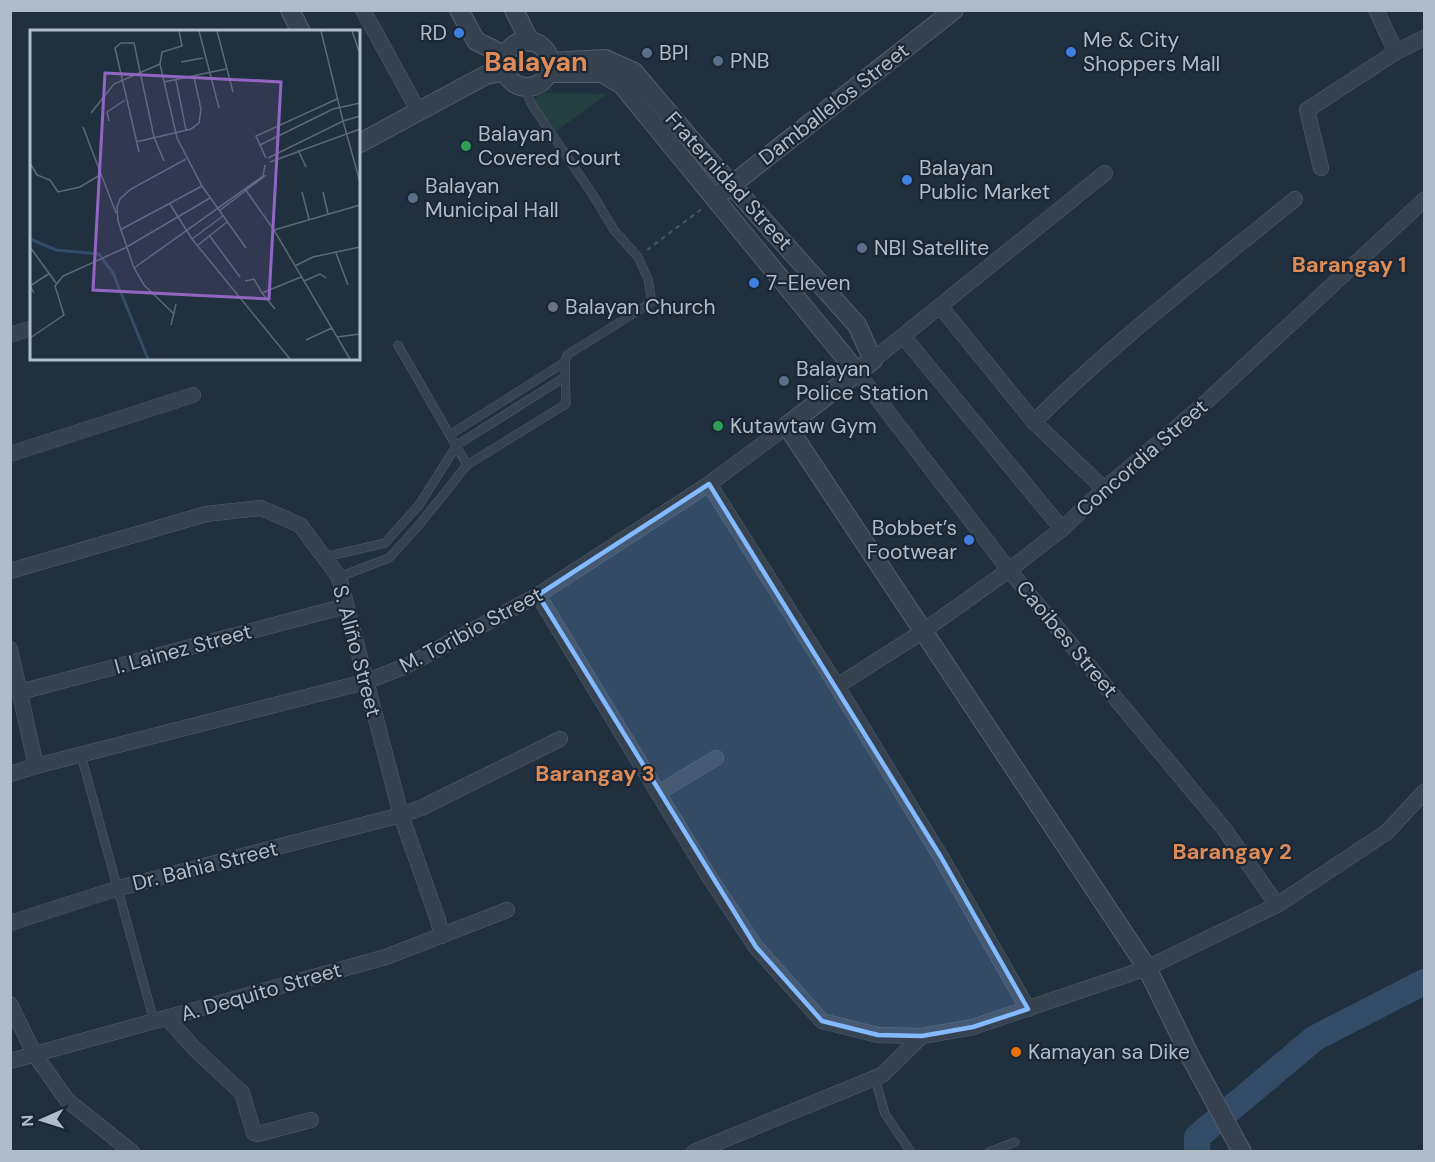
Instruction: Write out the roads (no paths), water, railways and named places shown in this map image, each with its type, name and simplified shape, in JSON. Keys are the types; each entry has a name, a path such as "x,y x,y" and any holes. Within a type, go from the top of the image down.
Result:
{"street":[{"path":"291,10 301,30"},
{"path":"363,10 419,112"},
{"path":"360,142 419,112 506,63 516,45 530,42 543,48 549,67 544,80 537,85 524,87 513,81 506,63 476,41 459,10"},
{"path":"514,10 530,42"},
{"name":"Damballelos Street","path":"715,199 954,10"},
{"path":"1376,10 1396,52"},
{"path":"1321,168 1307,110 1396,52 1425,38"},
{"name":"Fraternidad Street","path":"549,67 604,59 634,72 857,326 873,360"},
{"name":"Fraternidad Street","path":"549,67 602,74 622,85 857,372"},
{"path":"873,360 1105,173"},
{"path":"1034,422 1067,388 1128,336 1296,199"},
{"name":"Concordia Street","path":"837,686 922,632 1062,529 1104,489 1203,405 1425,200"},
{"path":"940,306 1034,422 1104,489"},
{"path":"10,335 30,329"},
{"path":"903,336 1062,529"},
{"name":"M. Toribio Street","path":"10,774 365,682 406,666 537,595 709,484 873,360"},
{"name":"Caoibes Street","path":"857,372 1009,570 1225,830 1278,905"},
{"path":"10,454 193,395"},
{"path":"787,426 1147,968 1191,1058 1242,1152"},
{"path":"709,484 837,686 941,857 1028,1009"},
{"name":"S. Aliño Street","path":"10,571 206,514 261,508 300,525 339,578 401,815 442,936"},
{"path":"537,595 708,875 756,947 822,1021 878,1035 922,1036 973,1027 1147,968 1278,905 1387,832 1425,792"},
{"name":"I. Lainez Street","path":"20,692 346,606"},
{"path":"10,650 36,766"},
{"name":"Dr. Bahia Street","path":"10,923 119,888 401,815 421,808 560,739"},
{"path":"658,793 716,758"},
{"name":"A. Dequito Street","path":"10,1061 386,957 507,910"},
{"path":"10,1004 35,1055 67,1100 132,1152"},
{"path":"161,1019 242,1093 254,1133 258,1134 311,1120"},
{"path":"694,1152 882,1075 922,1036"}],"lane":[{"path":"339,578 389,558 468,465 566,404 565,362 567,355 652,303 648,279 638,257 614,230 532,105 524,87"},
{"path":"398,345 468,465"},
{"path":"451,434 565,362"},
{"path":"325,557 385,543 419,505 457,445 565,377"},
{"path":"81,754 119,888 161,1019"},
{"path":"875,1078 885,1114 911,1152"},
{"path":"989,1152 1015,1142"}],"waterway":[{"path":"1197,1152 1197,1137 1315,1038 1424,982"}],"place":[{"name":"RD","path":"459,33"},
{"name":"Me & City Shoppers Mall","path":"1071,52"},
{"name":"BPI","path":"647,53"},
{"name":"PNB","path":"718,61"},
{"name":"Balayan Covered Court","path":"466,146"},
{"name":"Balayan Public Market","path":"907,180"},
{"name":"Balayan Municipal Hall","path":"413,198"},
{"name":"NBI Satellite","path":"862,248"},
{"name":"7-Eleven","path":"754,283"},
{"name":"Balayan Church","path":"553,307"},
{"name":"Balayan Police Station","path":"784,381"},
{"name":"Kutawtaw Gym","path":"718,426"},
{"name":"Bobbet’s Footwear","path":"969,540"},
{"name":"Kamayan sa Dike","path":"1016,1052"}],"district":[{"name":"Balayan","path":"536,62"},
{"name":"Barangay 1","path":"1349,264"},
{"name":"Barangay 3","path":"595,773"},
{"name":"Barangay 2","path":"1232,851"}]}
